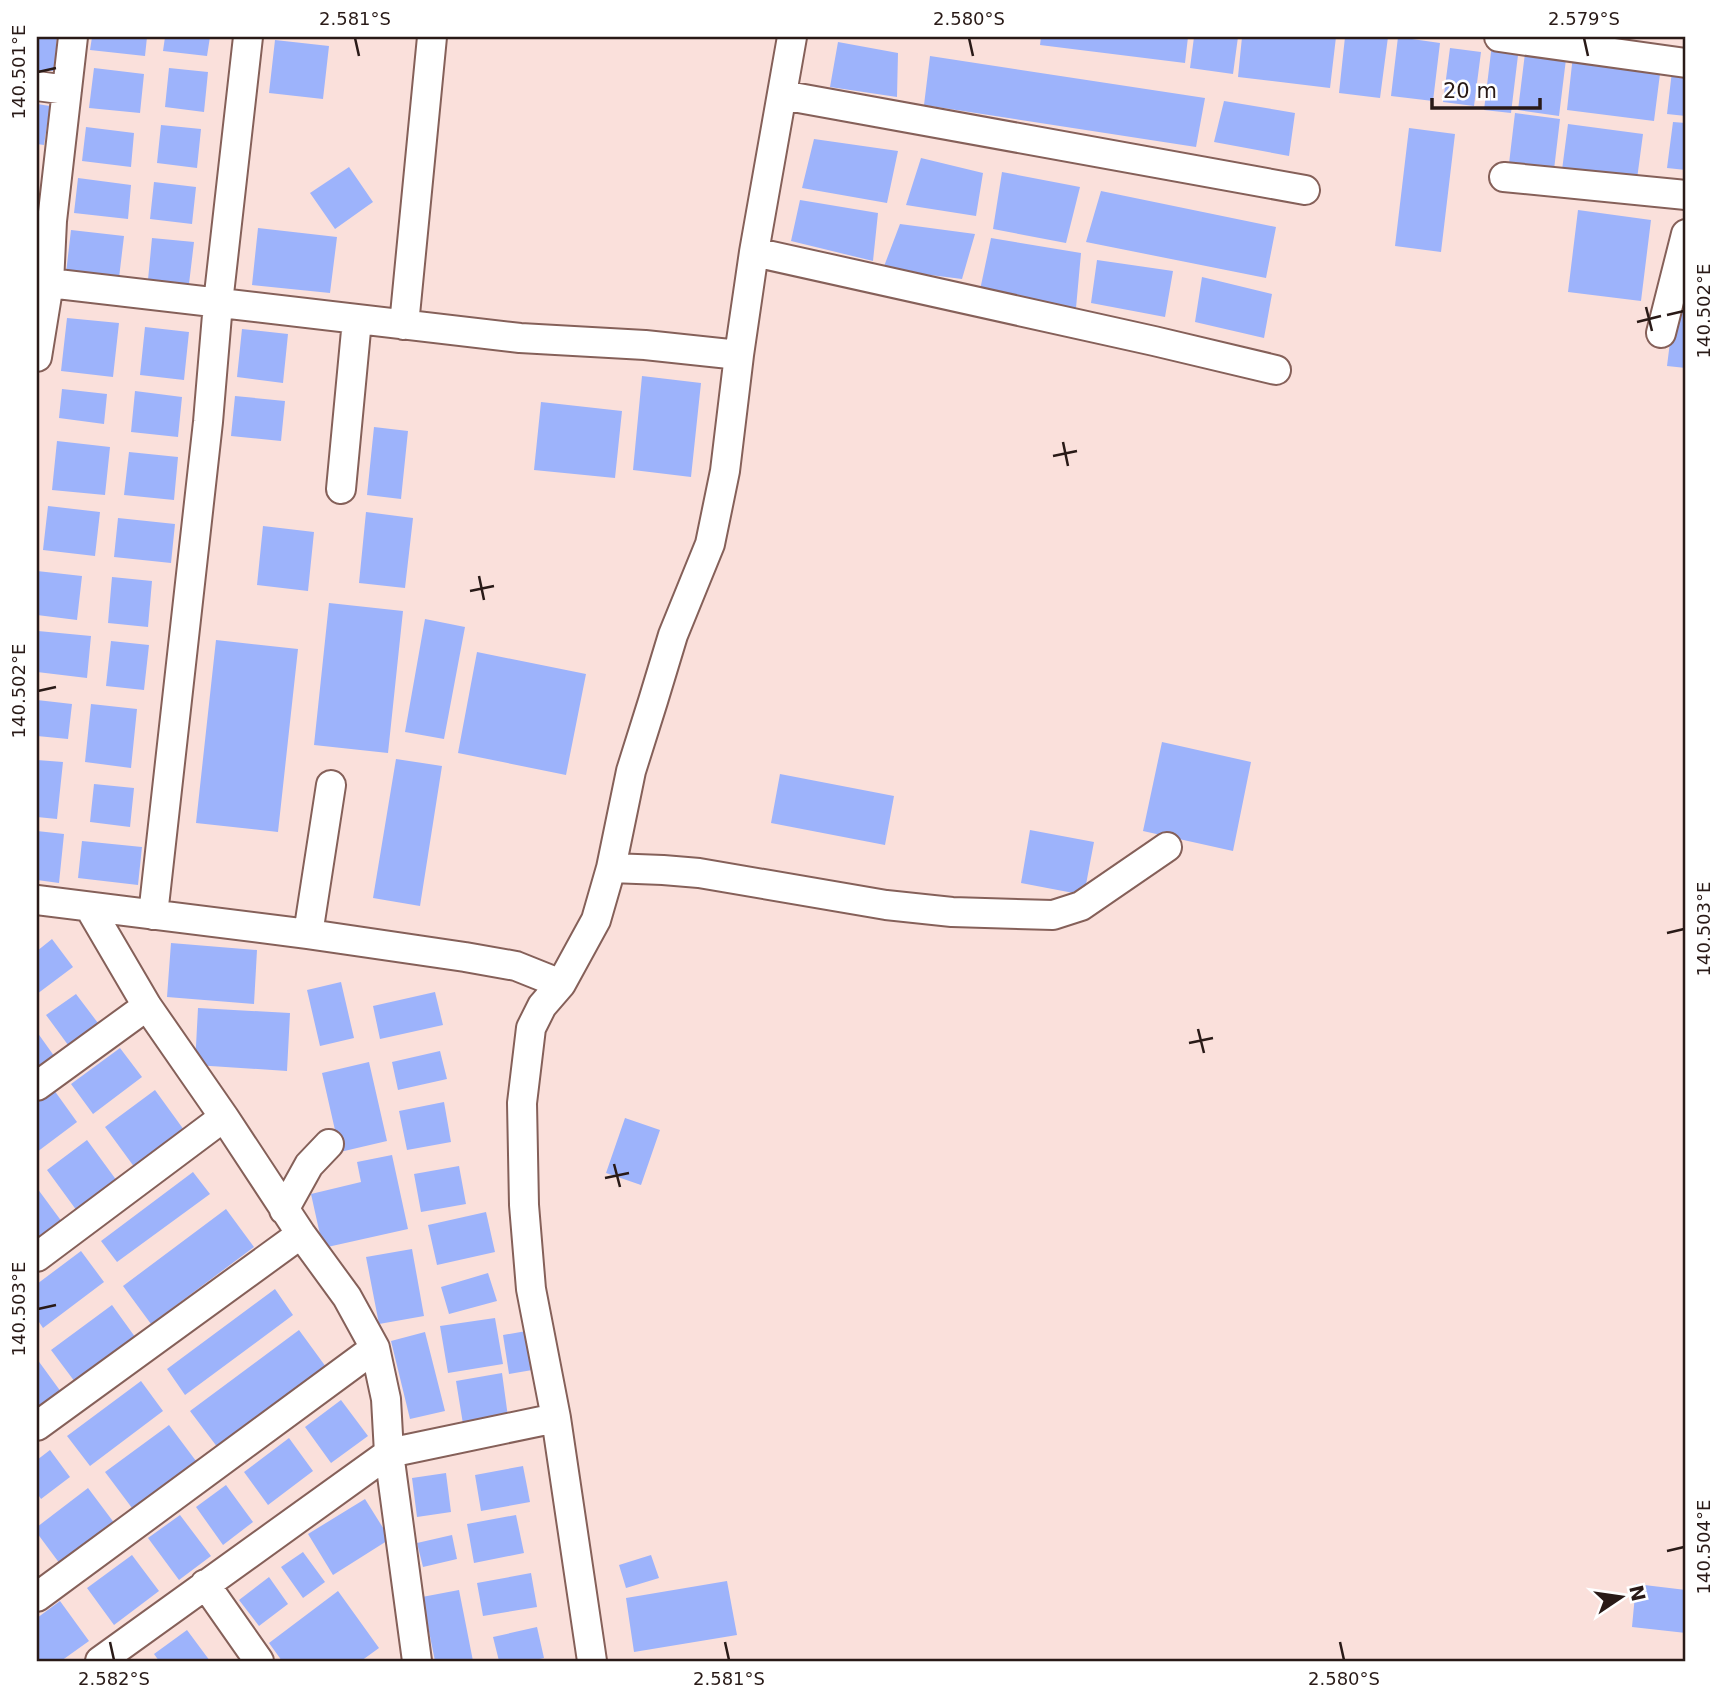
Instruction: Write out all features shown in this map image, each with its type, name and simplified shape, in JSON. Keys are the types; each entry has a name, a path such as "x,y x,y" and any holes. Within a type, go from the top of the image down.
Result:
{"street":[{"path":"37,357 49,283 44,221 67,90 73,37"},
{"path":"153,915 248,37"},
{"path":"404,325 432,37"},
{"path":"592,1661 556,1418 531,1289 524,1205 522,1103 531,1028 542,1006 561,984 596,920 611,868 632,771 673,635 710,544 725,471 754,252 792,37"},
{"path":"1499,37 1686,63"},
{"path":"37,86 67,90"},
{"path":"782,96 1305,190"},
{"path":"1504,177 1686,195"},
{"path":"1661,333 1686,234"},
{"path":"754,252 1276,370"},
{"path":"49,283 520,338 645,345 739,355"},
{"path":"341,489 357,320"},
{"path":"308,934 331,785"},
{"path":"611,868 699,873 886,905 952,912 1053,915 1081,906 1167,848"},
{"path":"37,900 465,957 516,966 561,984"},
{"path":"89,907 147,1006 284,1210 347,1297 375,1348 386,1399 389,1452 417,1661"},
{"path":"37,1086 147,1006"},
{"path":"37,1257 224,1117"},
{"path":"284,1210 309,1165 329,1144"},
{"path":"37,1426 301,1234"},
{"path":"37,1597 375,1348"},
{"path":"100,1661 389,1452 556,1418"},
{"path":"205,1584 259,1661"}],"building":[{"path":"37,37 57,37 54,71 37,70"},
{"path":"92,37 147,37 145,56 90,50"},
{"path":"165,37 210,37 207,56 163,51"},
{"path":"1041,37 1188,37 1185,63 1040,45"},
{"path":"1194,37 1238,37 1233,74 1190,68"},
{"path":"1242,37 1336,37 1330,88 1238,77"},
{"path":"1345,37 1388,37 1380,98 1339,93"},
{"path":"1398,37 1440,43 1433,101 1391,96"},
{"path":"275,40 329,46 323,99 269,93"},
{"path":"838,42 898,53 897,97 830,87"},
{"path":"1492,44 1519,47 1511,113 1484,110"},
{"path":"1526,45 1567,51 1559,116 1518,110"},
{"path":"1450,48 1481,52 1474,106 1443,102"},
{"path":"1573,55 1661,66 1654,121 1567,110"},
{"path":"930,56 1205,98 1196,147 924,105"},
{"path":"94,68 144,74 140,113 89,108"},
{"path":"169,68 208,72 204,112 165,107"},
{"path":"1672,71 1686,73 1686,116 1667,114"},
{"path":"1224,101 1295,113 1289,156 1214,142"},
{"path":"37,104 50,106 44,145 37,144"},
{"path":"1515,113 1560,119 1553,178 1508,172"},
{"path":"1673,122 1686,123 1686,170 1667,168"},
{"path":"1568,124 1643,134 1637,179 1562,170"},
{"path":"161,125 201,129 197,168 157,163"},
{"path":"86,127 134,133 131,167 82,161"},
{"path":"1409,128 1455,134 1441,252 1395,246"},
{"path":"814,139 898,151 887,203 802,188"},
{"path":"921,158 983,173 976,216 906,205"},
{"path":"349,167 373,202 335,229 310,193"},
{"path":"1002,172 1080,187 1066,243 993,229"},
{"path":"78,178 131,185 128,219 74,213"},
{"path":"154,182 196,187 192,224 150,219"},
{"path":"1101,191 1276,227 1266,278 1086,242"},
{"path":"800,200 878,213 873,261 791,241"},
{"path":"1578,210 1651,220 1641,301 1568,292"},
{"path":"900,224 975,234 962,279 883,269"},
{"path":"258,228 337,237 330,293 252,285"},
{"path":"71,230 124,236 119,278 66,273"},
{"path":"152,238 194,242 189,284 148,280"},
{"path":"991,238 1081,253 1076,308 980,290"},
{"path":"1097,260 1173,271 1165,317 1091,303"},
{"path":"1202,277 1272,294 1264,338 1195,322"},
{"path":"1677,286 1686,288 1686,368 1667,366"},
{"path":"67,318 119,323 113,377 61,371"},
{"path":"145,327 189,332 184,380 140,375"},
{"path":"242,329 288,334 283,383 237,377"},
{"path":"642,376 701,383 691,477 633,470"},
{"path":"62,389 107,394 104,424 59,418"},
{"path":"135,391 182,397 178,437 131,432"},
{"path":"235,396 285,401 281,441 231,436"},
{"path":"541,402 622,411 615,478 534,470"},
{"path":"374,427 408,431 401,499 367,495"},
{"path":"57,441 110,447 105,495 52,490"},
{"path":"129,452 178,457 174,500 124,495"},
{"path":"48,506 100,512 95,556 43,550"},
{"path":"366,512 413,518 405,588 359,583"},
{"path":"118,518 175,524 171,563 114,557"},
{"path":"263,526 314,532 308,591 257,585"},
{"path":"37,571 82,576 77,620 37,615"},
{"path":"112,577 152,581 148,627 108,623"},
{"path":"329,603 403,611 388,753 314,745"},
{"path":"425,619 465,627 444,739 405,732"},
{"path":"38,631 91,636 87,678 37,672"},
{"path":"216,640 298,649 278,832 196,823"},
{"path":"111,641 149,645 144,690 106,686"},
{"path":"477,652 586,674 566,775 458,753"},
{"path":"37,700 72,704 68,739 37,736"},
{"path":"91,704 137,709 131,768 85,762"},
{"path":"1162,742 1251,762 1233,851 1143,831"},
{"path":"396,759 442,766 420,906 373,898"},
{"path":"37,760 63,762 57,819 37,817"},
{"path":"780,774 894,796 885,845 771,823"},
{"path":"94,784 134,788 130,827 90,822"},
{"path":"1030,830 1094,842 1084,895 1021,883"},
{"path":"37,831 64,834 59,883 37,880"},
{"path":"82,841 142,847 138,885 78,878"},
{"path":"52,939 73,967 37,994 37,951"},
{"path":"171,943 257,950 254,1004 167,997"},
{"path":"341,982 354,1038 320,1046 307,990"},
{"path":"435,992 443,1025 380,1039 373,1006"},
{"path":"76,994 101,1027 71,1049 46,1015"},
{"path":"198,1008 290,1013 287,1071 195,1065"},
{"path":"37,1032 57,1060 37,1075"},
{"path":"120,1048 142,1077 93,1114 71,1084"},
{"path":"440,1051 447,1079 398,1090 392,1062"},
{"path":"369,1062 387,1141 340,1152 322,1073"},
{"path":"54,1090 77,1122 37,1152 37,1103"},
{"path":"155,1090 184,1130 135,1168 105,1127"},
{"path":"444,1102 451,1142 407,1150 399,1111"},
{"path":"625,1118 660,1130 641,1185 606,1173"},
{"path":"87,1140 117,1181 77,1211 47,1170"},
{"path":"392,1155 408,1229 323,1248 311,1194 361,1182 357,1162"},
{"path":"459,1166 466,1204 421,1212 414,1174"},
{"path":"193,1172 210,1194 117,1262 101,1241"},
{"path":"37,1188 65,1226 37,1247"},
{"path":"226,1209 254,1247 151,1324 123,1286"},
{"path":"486,1212 495,1252 437,1265 428,1225"},
{"path":"412,1249 424,1316 379,1324 366,1257"},
{"path":"81,1251 104,1282 43,1328 37,1319 37,1284"},
{"path":"488,1273 497,1301 449,1314 441,1287"},
{"path":"275,1289 293,1315 185,1395 167,1369"},
{"path":"112,1305 138,1341 78,1386 51,1350"},
{"path":"495,1318 503,1364 448,1373 440,1326"},
{"path":"299,1330 326,1367 218,1448 190,1411"},
{"path":"532,1330 538,1369 509,1374 503,1335"},
{"path":"425,1332 445,1411 410,1419 391,1341"},
{"path":"37,1359 64,1396 43,1412 37,1404"},
{"path":"502,1373 508,1417 463,1424 456,1381"},
{"path":"141,1381 163,1411 90,1466 67,1436"},
{"path":"341,1400 368,1436 331,1463 305,1427"},
{"path":"169,1425 199,1465 135,1512 105,1472"},
{"path":"289,1438 313,1471 268,1505 244,1472"},
{"path":"50,1450 70,1477 41,1499 37,1493 37,1460"},
{"path":"523,1466 530,1502 481,1511 475,1475"},
{"path":"446,1473 451,1512 417,1517 412,1478"},
{"path":"226,1485 253,1522 223,1545 196,1507"},
{"path":"88,1488 115,1524 60,1564 37,1533 37,1527"},
{"path":"365,1499 390,1539 333,1575 308,1534"},
{"path":"180,1515 211,1556 179,1580 148,1538"},
{"path":"516,1515 524,1553 474,1563 467,1524"},
{"path":"452,1535 457,1559 423,1567 417,1543"},
{"path":"303,1552 325,1582 303,1598 281,1567"},
{"path":"132,1555 159,1591 114,1625 87,1588"},
{"path":"651,1555 659,1578 626,1588 619,1565"},
{"path":"531,1573 537,1607 483,1616 477,1583"},
{"path":"269,1577 288,1604 259,1626 239,1600"},
{"path":"727,1581 737,1635 634,1652 626,1598"},
{"path":"1636,1584 1686,1590 1686,1633 1632,1627"},
{"path":"459,1590 473,1661 435,1661 422,1597"},
{"path":"338,1591 379,1648 361,1661 282,1661 269,1643"},
{"path":"60,1601 89,1641 61,1661 37,1661 37,1618"},
{"path":"537,1627 544,1658 499,1661 493,1637"},
{"path":"187,1630 210,1661 159,1661 154,1654"}]}
